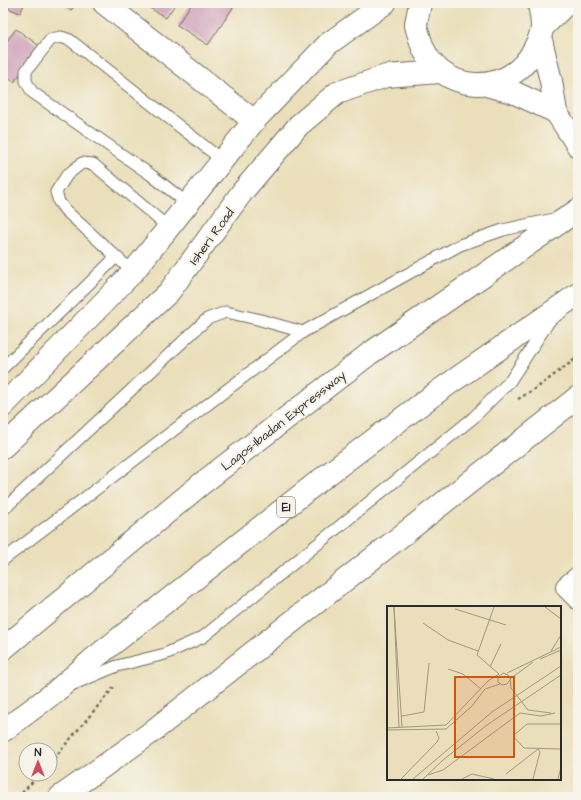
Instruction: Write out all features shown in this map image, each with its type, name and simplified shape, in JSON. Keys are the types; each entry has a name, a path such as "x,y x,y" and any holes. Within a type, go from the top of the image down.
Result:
{"main road":[{"path":"104,3 254,121"},
{"path":"3,406 133,272 254,121 328,44 385,3"},
{"name":"Isheri Road","path":"420,3 416,25 423,51 440,72 462,82 486,85 515,93 556,112"},
{"name":"Isheri Road","path":"539,3 541,32 556,112 578,146"},
{"path":"541,32 567,3"},
{"name":"Isheri Road","path":"486,85 510,77 530,60 541,32"},
{"name":"Isheri Road","path":"3,447 169,292 243,191 299,125 337,93 386,76 440,72"},
{"name":"Lagos-Ibadan Expressway","path":"3,649 200,485 362,358 573,213"},
{"name":"E1","path":"3,731 55,692 92,660 319,481 440,390 578,294"},
{"path":"60,797 149,734 578,397"},
{"path":"578,578 567,587 578,598"}],"lane":[{"path":"187,203 151,175 32,92 26,80 26,71 52,39 61,38 70,40 222,160"},
{"path":"133,272 65,210 59,202 56,192 67,175 82,163 93,164 169,228"},
{"path":"3,560 303,332 460,245 503,230 573,213"},
{"path":"3,368 116,257"},
{"path":"55,692 117,666 165,654 203,637 473,418 510,381 558,308"},
{"path":"3,510 207,319 226,312 257,318 303,332"}],"path":[{"path":"513,402 538,387 578,357"},
{"path":"58,753 135,662"},
{"path":"18,797 32,782"}],"building":[{"path":"7,3 25,3 20,13 5,7"},
{"path":"62,3 78,3 71,10"},
{"path":"142,3 176,3 166,18"},
{"path":"192,3 236,3 208,45 177,25"},
{"path":"16,29 41,47 14,82 3,74 3,46"}]}
